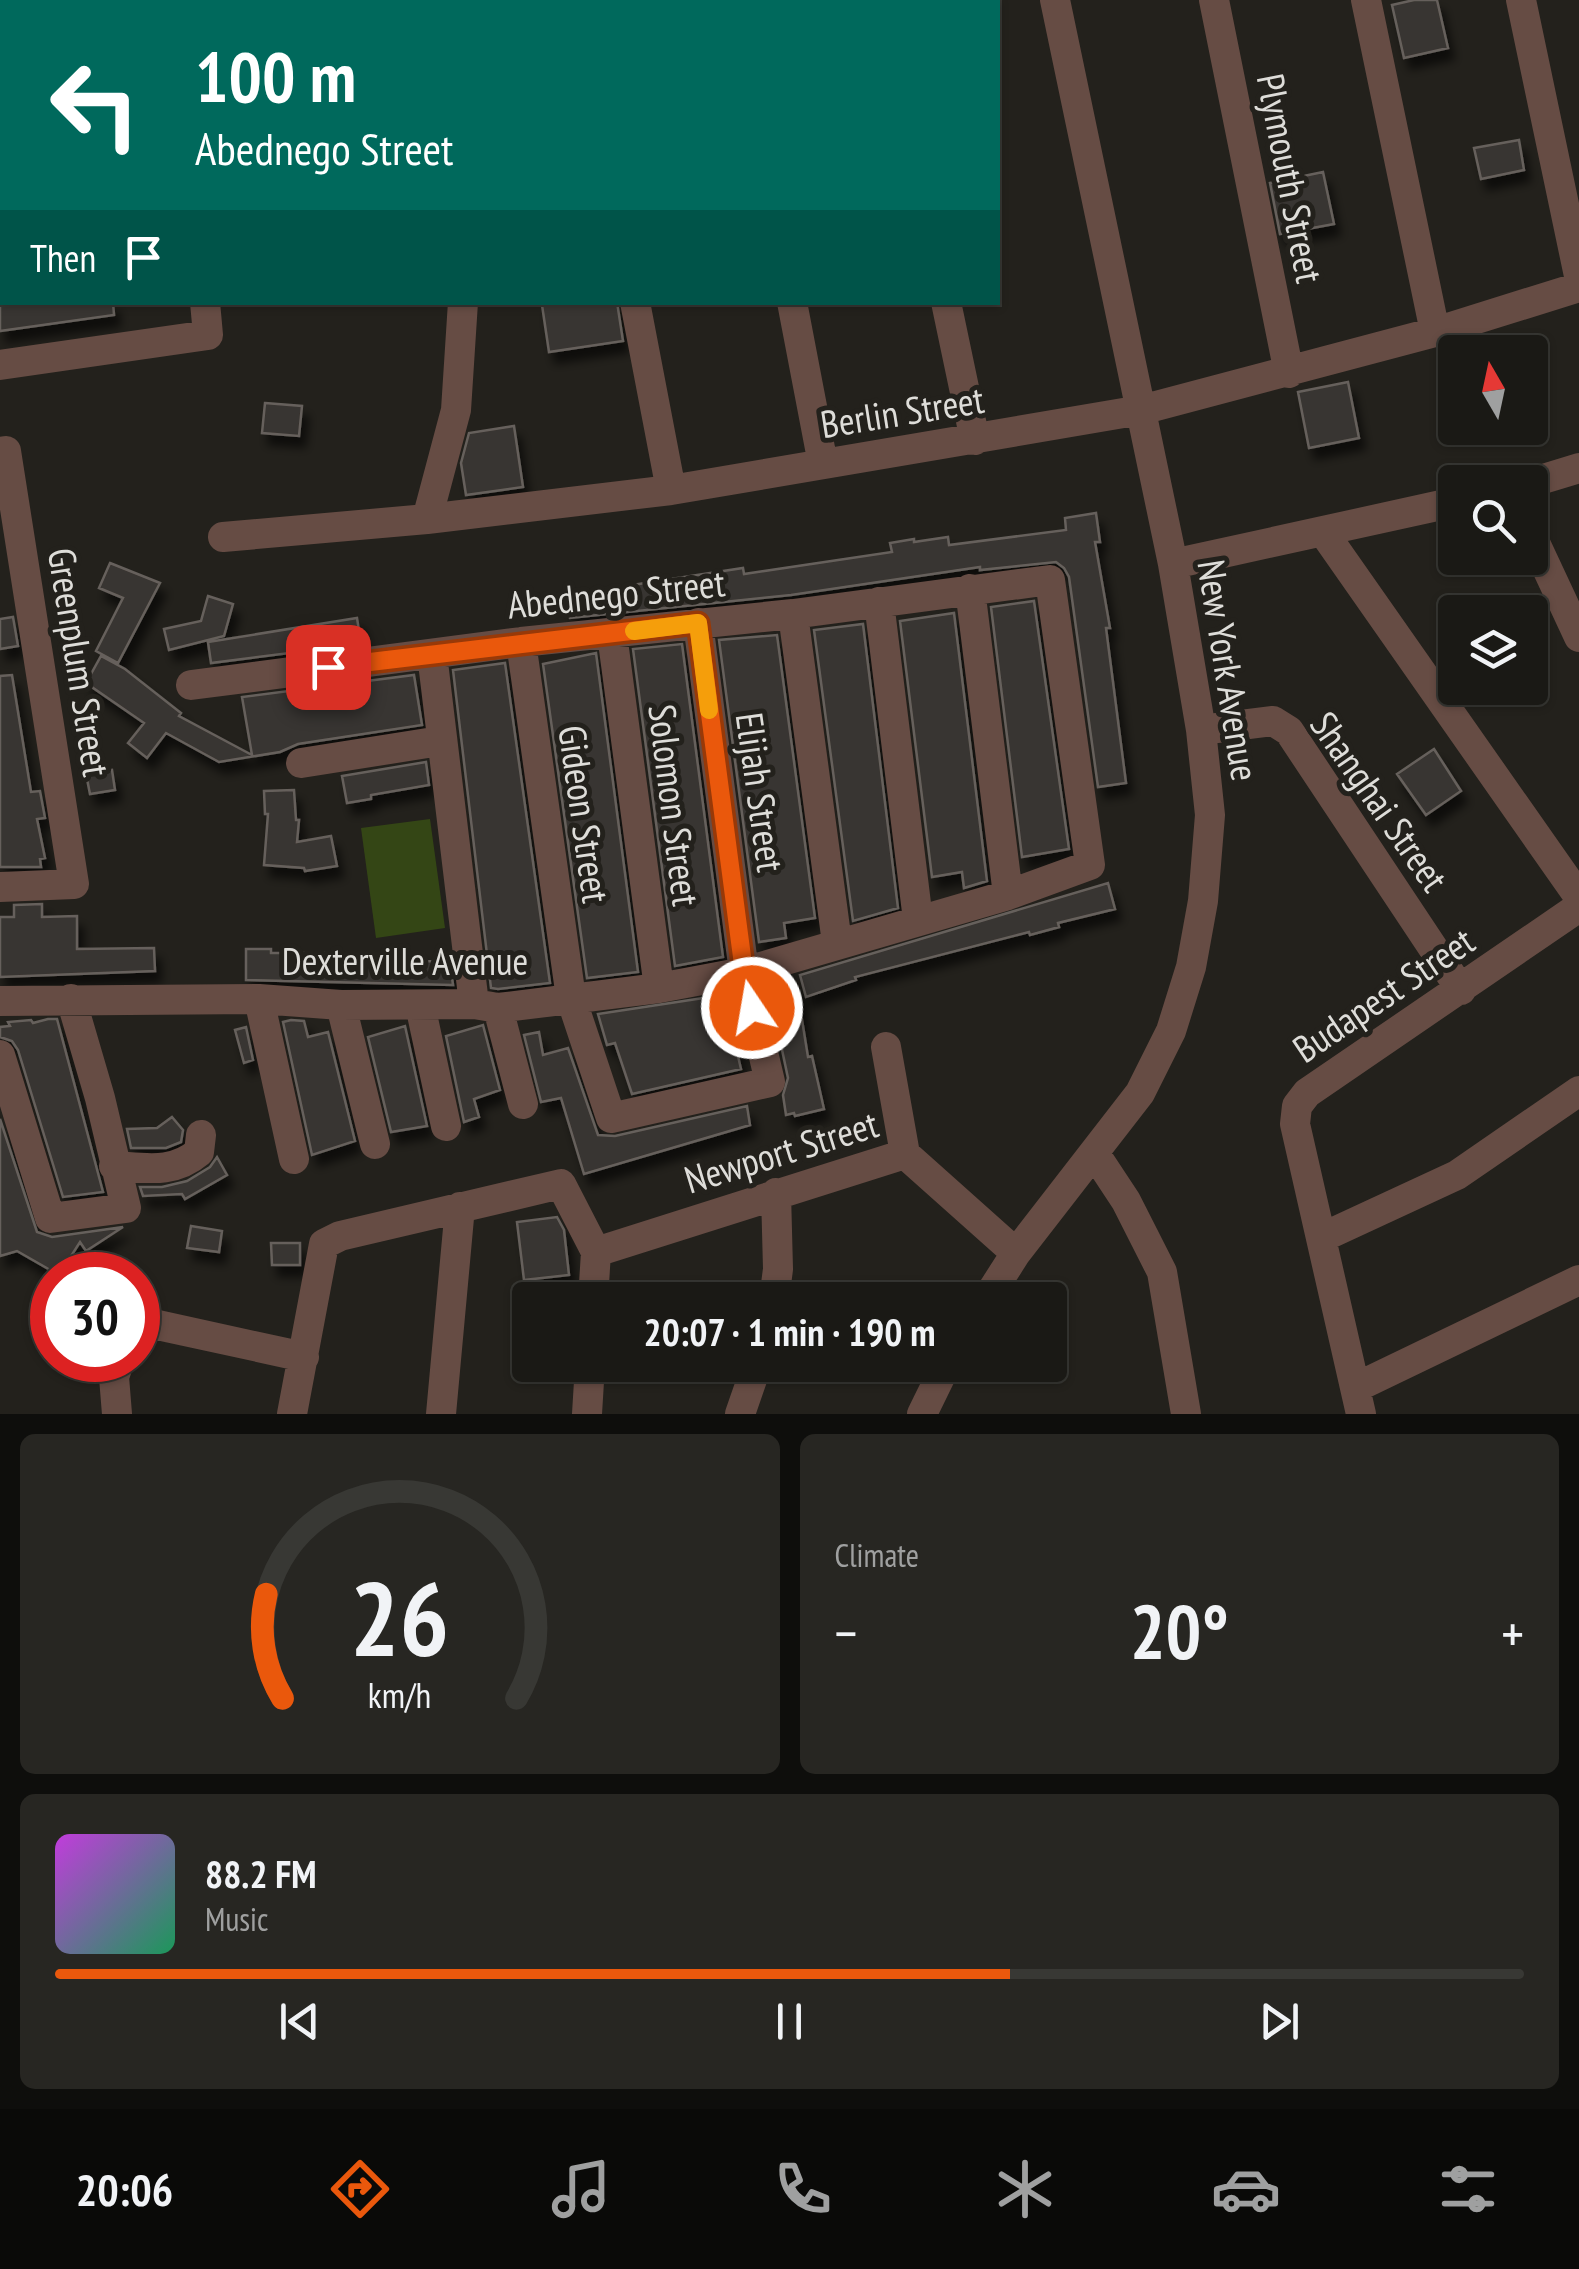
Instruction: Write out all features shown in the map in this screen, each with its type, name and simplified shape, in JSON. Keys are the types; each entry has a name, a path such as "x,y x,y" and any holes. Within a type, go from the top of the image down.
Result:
{"street":[{"name":"New York Avenue","path":"997,1282 1140,1093 1171,1031 1191,967 1210,815 1201,730 1173,564 1056,0"},
{"name":"Plymouth Street","path":"1214,0 1289,372"},
{"path":"1366,0 1435,332"},
{"path":"1521,0 1579,276"},
{"name":"Berlin Street","path":"223,537 426,520 671,490 1140,410 1435,332 1579,287"},
{"path":"0,365 208,335 205,305"},
{"path":"426,520 456,410 463,305"},
{"path":"637,305 671,490"},
{"path":"793,305 823,464"},
{"path":"947,305 975,440"},
{"name":"Greenplum Street","path":"0,887 74,884 3,452"},
{"path":"1548,477 1579,468"},
{"path":"1173,564 1438,506"},
{"path":"1324,533 1579,897"},
{"path":"1548,571 1579,637"},
{"name":"Abednego Street","path":"191,685 1050,580 1090,865"},
{"path":"970,590 1008,896"},
{"path":"879,602 918,920"},
{"path":"793,614 836,944"},
{"name":"Elijah Street","path":"570,998 610,1118 770,1082 744,972 698,623"},
{"name":"Solomon Street","path":"612,634 659,988"},
{"name":"Gideon Street","path":"521,642 570,998"},
{"path":"432,654 440,741 486,1006 523,1104"},
{"name":"Shanghai Street","path":"1201,730 1273,721 1289,731 1461,990"},
{"path":"301,763 440,741"},
{"name":"Dexterville Avenue","path":"0,1000 259,999 486,1006 659,988 744,972 1008,896 1090,865"},
{"name":"Budapest Street","path":"1359,1400 1295,1124 1297,1106 1307,1092 1579,908"},
{"path":"0,1055 50,1218 126,1208 71,999"},
{"path":"259,999 294,1159"},
{"path":"341,1004 374,1144"},
{"path":"420,1006 446,1126"},
{"path":"886,1047 905,1154"},
{"path":"1321,1238 1457,1174 1579,1091"},
{"path":"114,1166 170,1169 186,1164 199,1152 201,1135"},
{"name":"Newport Street","path":"596,1252 905,1154 1016,1253"},
{"path":"1095,1154 1126,1200 1162,1272 1186,1414"},
{"path":"292,1414 324,1244 340,1236 562,1184 596,1252 594,1282"},
{"path":"776,1193 776,1282"},
{"path":"441,1414 460,1207"},
{"path":"1359,1400 1579,1280"},
{"path":"160,1326 304,1357"},
{"path":"115,1382 118,1414"},
{"path":"587,1414 589,1382"},
{"path":"740,1414 750,1382"},
{"path":"922,1414 938,1382"}],"green space":[{"path":"430,819 445,928 376,938 361,828"}],"building":[{"path":"1437,0 1448,48 1404,58 1392,5"},
{"path":"1519,140 1524,170 1481,179 1474,148"},
{"path":"1323,172 1334,224 1280,234 1270,183"},
{"path":"0,305 113,305 114,315 0,331"},
{"path":"542,305 617,305 623,341 549,352"},
{"path":"1348,382 1359,438 1309,448 1298,392"},
{"path":"265,403 302,406 299,436 262,433"},
{"path":"514,426 523,487 466,495 461,463 469,433"},
{"path":"1096,513 1100,542 1095,542 1110,628 1106,628 1126,783 1098,787 1069,577 1056,562 980,567 791,595 570,618 567,595 743,568 744,574 892,552 890,543 914,539 948,537 949,545 1066,530 1065,518"},
{"path":"110,563 160,583 118,663 96,651 123,598 99,588"},
{"path":"208,596 233,604 224,636 169,650 164,629 201,621"},
{"path":"1034,601 1069,849 1022,857 991,607"},
{"path":"954,613 987,881 964,888 962,872 932,877 900,621"},
{"path":"13,617 18,646 0,649 0,619"},
{"path":"357,618 361,644 211,663 208,642"},
{"path":"863,624 898,908 853,921 814,630"},
{"path":"777,635 815,918 784,923 786,938 759,942 719,640"},
{"path":"682,644 723,957 675,966 633,649"},
{"path":"596,653 638,972 587,978 543,664"},
{"path":"101,656 125,669 181,713 179,716 252,755 242,697 414,675 422,725 298,744 280,752 219,762 166,733 147,758 128,743 144,723 86,683"},
{"path":"505,663 550,983 498,989 491,988 453,670"},
{"path":"12,675 31,792 40,791 45,818 37,819 45,858 40,859 41,867 0,867 0,676"},
{"path":"1434,749 1461,791 1426,815 1397,774"},
{"path":"426,762 429,785 347,803 342,776"},
{"path":"112,770 115,790 90,794 86,774"},
{"path":"294,790 299,820 297,842 331,836 337,866 305,871 264,865 268,814 264,791"},
{"path":"1108,883 1115,909 1058,923 1059,927 1030,935 1029,932 855,977 856,980 806,997 800,975"},
{"path":"42,904 42,917 77,916 77,949 154,948 155,971 0,977 0,917 14,917 14,905"},
{"path":"246,949 335,953 335,957 423,954 423,961 450,962 453,985 246,980"},
{"path":"797,989 808,1057 812,1056 824,1109 795,1116 786,1115 783,1095 788,1078 770,993"},
{"path":"730,994 733,1007 727,1009 741,1069 632,1094 615,1043 607,1045 598,1014"},
{"path":"57,1019 103,1192 63,1197 18,1050 12,1041 0,1037 0,1027 10,1026 8,1022"},
{"path":"304,1021 308,1037 328,1032 355,1141 312,1155 283,1022"},
{"path":"483,1025 500,1090 474,1099 479,1117 464,1122 446,1036"},
{"path":"405,1026 427,1126 391,1132 368,1037"},
{"path":"246,1027 253,1060 244,1063 235,1030"},
{"path":"539,1032 543,1055 568,1048 598,1135 615,1136 747,1106 750,1125 584,1174 561,1098 541,1102 524,1035"},
{"path":"172,1117 183,1130 181,1142 166,1148 131,1148 127,1129 157,1128"},
{"path":"0,1119 37,1232 52,1237 123,1227 86,1251 80,1242 74,1252 30,1252 30,1258 17,1251 0,1256"},
{"path":"217,1157 227,1175 185,1199 182,1194 143,1196 140,1187 187,1181 210,1167"},
{"path":"557,1217 564,1230 569,1275 524,1280 517,1222"},
{"path":"191,1226 222,1231 219,1252 187,1248"},
{"path":"271,1243 300,1243 300,1265 272,1265"}],"slow traffic":[{"path":"634,631 698,623 709,710"}],"route":[{"path":"328,667 698,623 752,1008"}]}
